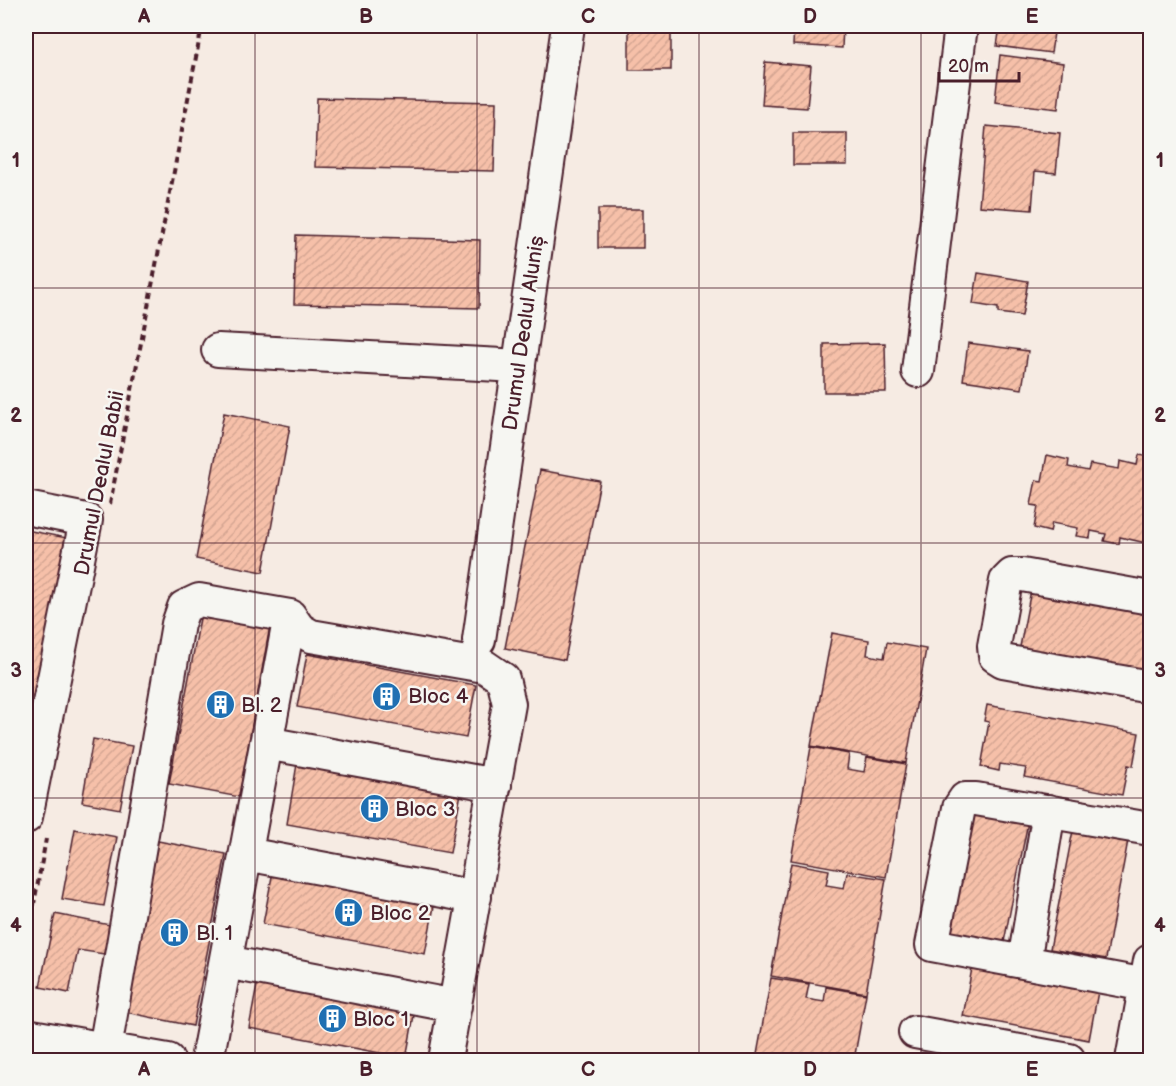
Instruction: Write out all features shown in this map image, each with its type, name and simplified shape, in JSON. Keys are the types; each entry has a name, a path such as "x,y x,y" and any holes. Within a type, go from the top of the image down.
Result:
{"street":[{"name":"Drumul Dealul Aluniș","path":"478,640 568,26"},
{"path":"918,371 961,26"},
{"path":"218,350 519,366"},
{"path":"26,507 86,520 37,824"},
{"path":"1150,598 1012,575 1006,581 994,646 995,656 1003,661 1150,687"},
{"path":"92,1052 178,624 184,607 199,600 290,616 299,629 311,636 484,666 503,679 509,704 446,1060"},
{"path":"207,1060 290,616"},
{"path":"266,743 495,785"},
{"path":"1132,1060 1144,1030 1148,973 1024,962 932,945 959,808 965,800 976,799 1150,829"},
{"path":"1024,962 1049,812"},
{"path":"246,854 475,897"},
{"path":"226,962 455,1006"},
{"path":"915,1032 1069,1060"},
{"path":"26,1035 92,1052 168,1060"}],"path":[{"name":"Drumul Dealul Babii","path":"110,504 202,26"},
{"path":"26,947 37,824"}],"building":[{"path":"331,26 510,26 510,30"},
{"path":"629,26 671,26 671,70 629,70"},
{"path":"794,26 843,26 842,48 793,45"},
{"path":"1000,26 1055,26 1051,53 997,46"},
{"path":"1000,55 1063,63 1058,109 995,102"},
{"path":"765,62 811,66 807,108 762,105"},
{"path":"317,98 496,102 494,171 315,167"},
{"path":"986,126 1060,133 1056,173 1035,171 1032,210 979,206"},
{"path":"793,133 847,133 847,165 793,165"},
{"path":"598,209 643,209 643,248 598,248"},
{"path":"296,235 480,240 479,308 294,304"},
{"path":"978,273 1028,281 1022,316 998,313 998,308 973,304"},
{"path":"885,343 886,392 824,392 824,344"},
{"path":"968,343 1028,351 1022,389 963,380"},
{"path":"224,413 290,426 263,572 196,559"},
{"path":"1047,455 1069,460 1068,467 1088,471 1090,464 1119,469 1120,461 1137,465 1139,455 1150,457 1150,544 1120,537 1119,544 1104,541 1106,534 1091,531 1090,538 1076,536 1078,528 1052,523 1050,532 1034,528 1038,506 1031,505 1036,480 1042,481"},
{"path":"540,470 600,481 565,660 505,648"},
{"path":"26,530 72,539 33,739 26,738"},
{"path":"1032,585 1150,608 1150,677 1019,652"},
{"name":"Bl. 2","path":"201,613 270,626 239,797 169,784"},
{"path":"832,633 869,640 867,655 884,658 887,642 926,649 906,763 811,746"},
{"name":"Bloc 4","path":"307,654 476,685 466,738 297,707"},
{"path":"987,705 1139,733 1133,766 1128,765 1122,795 1024,777 1026,768 1000,764 999,771 981,767 989,722 984,721"},
{"path":"93,739 132,746 120,809 82,802"},
{"path":"811,747 849,754 847,769 864,772 867,757 906,764 886,877 791,860"},
{"name":"Bloc 3","path":"297,764 461,793 450,853 287,824"},
{"path":"970,806 1029,817 1004,942 945,931"},
{"path":"1074,825 1129,835 1106,959 1050,949"},
{"path":"75,829 117,837 104,906 62,899"},
{"name":"Bl. 1","path":"158,841 226,854 193,1026 125,1012"},
{"path":"791,863 829,870 826,885 844,888 847,873 886,879 866,993 771,976"},
{"name":"Bloc 2","path":"273,871 435,901 425,954 263,924"},
{"path":"55,914 110,925 104,954 78,950 69,993 40,987"},
{"path":"973,963 1099,986 1089,1040 963,1016"},
{"path":"771,978 809,984 806,999 824,1002 826,987 866,994 854,1060 756,1060"},
{"name":"Bloc 1","path":"258,980 415,1010 406,1058 249,1028"}],"place":[{"name":"Bloc 4","path":"387,696"},
{"name":"Bl. 2","path":"220,705"},
{"name":"Bloc 3","path":"374,809"},
{"name":"Bloc 2","path":"349,913"},
{"name":"Bl. 1","path":"175,933"},
{"name":"Bloc 1","path":"332,1019"}]}
